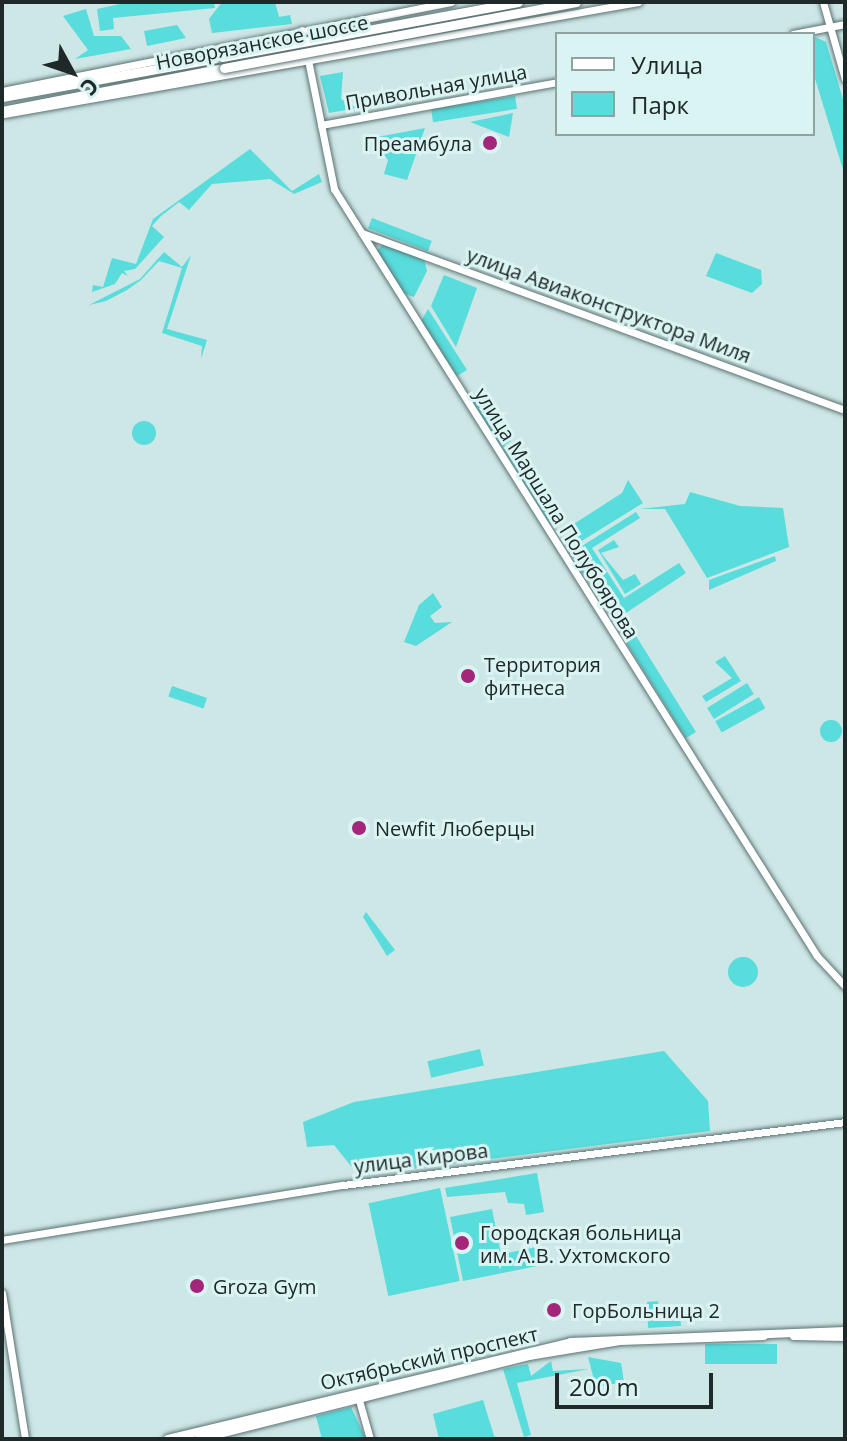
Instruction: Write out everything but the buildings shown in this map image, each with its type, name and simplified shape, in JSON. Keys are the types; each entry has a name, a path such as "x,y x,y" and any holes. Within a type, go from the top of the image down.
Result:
{"highway":[{"name":"Новорязанское шоссе","path":"2,112 223,62 515,2"},
{"name":"Новорязанское шоссе","path":"2,94 223,62 576,2"}],"main road":[{"path":"2,94 302,30 451,2"},
{"path":"493,29 504,15 498,2"},
{"path":"515,2 515,19 527,22"},
{"path":"2,112 308,63 638,2"},
{"path":"823,2 845,79"},
{"path":"803,32 845,24"},
{"name":"улица Маршала Полубоярова","path":"302,30 331,180 815,954 845,986"},
{"name":"Привольная улица","path":"321,125 555,82"},
{"name":"улица Авиаконструктора Миля","path":"362,233 845,410"},
{"name":"улица Кирова","path":"2,1240 351,1184 845,1122"},
{"path":"2,1293 25,1439"},
{"name":"Октябрьский проспект","path":"168,1439 608,1336 845,1334"},
{"path":"357,1395 370,1439"},
{"name":"Октябрьский проспект","path":"199,1439 357,1395"}],"green space":[{"path":"129,2 214,2 215,8 113,18 114,29 100,31 97,9"},
{"path":"222,2 275,2 279,17 290,15 292,24 212,33 209,19"},
{"path":"86,9 94,36 121,36 131,49 75,59 88,50 63,16"},
{"path":"177,25 186,38 147,46 144,31"},
{"path":"815,37 826,42 845,106 845,176 815,78"},
{"path":"343,72 341,99 357,108 329,113 320,76"},
{"path":"515,96 517,109 433,122 431,109"},
{"path":"513,113 509,137 470,122"},
{"path":"425,128 407,180 384,174 388,160 372,138"},
{"path":"250,149 292,191 319,174 322,182 294,194 270,179 212,184 189,210 179,202 161,216 152,226 164,237 135,269 124,271 128,276 122,273 115,284 92,292 93,285 103,287 112,258 136,264 153,219"},
{"path":"372,218 432,241 428,251 368,228"},
{"path":"383,244 424,259 427,271 414,297 402,293 376,252"},
{"path":"164,252 182,267 191,255 167,329 207,340 201,359 202,346 162,333 182,268 159,261 141,280 127,290 106,301 89,305 140,279"},
{"path":"716,253 761,270 762,284 752,293 706,276"},
{"path":"444,275 477,288 456,347 431,306"},
{"path":"428,309 467,370 457,376 421,321"},
{"path":"483,395 511,441 502,447 472,401"},
{"path":"139,421 149,421 156,428 156,438 149,445 139,445 132,438 132,428"},
{"path":"513,444 560,519 550,524 504,450"},
{"path":"628,480 643,503 580,542 569,527 622,493"},
{"path":"690,492 740,506 783,508 789,547 707,578 665,509 640,509 685,504"},
{"path":"636,512 640,518 592,548 624,598 679,563 686,573 626,613 582,546"},
{"path":"614,540 619,547 601,553 623,580 635,574 641,584 625,594 598,550"},
{"path":"579,546 597,574 587,580 569,553"},
{"path":"775,556 776,561 709,590 709,580"},
{"path":"433,593 442,607 430,616 435,623 452,622 416,646 404,642 419,605"},
{"path":"626,620 696,732 686,738 616,626"},
{"path":"725,656 741,681 706,702 702,696 732,678 715,662"},
{"path":"747,683 754,694 714,719 707,708"},
{"path":"172,686 207,698 203,708 168,696"},
{"path":"759,697 765,708 722,733 715,721"},
{"path":"831,720 839,723 842,731 839,739 831,742 823,739 820,731 823,723"},
{"path":"366,912 395,950 387,956 363,917"},
{"path":"743,957 749,958 757,966 757,978 749,986 743,987 737,986 729,978 728,972 729,966 737,958"},
{"path":"480,1049 484,1066 431,1078 427,1061"},
{"path":"664,1051 708,1101 710,1131 389,1172 351,1166 334,1145 307,1147 303,1122 354,1102"},
{"path":"537,1173 544,1212 526,1215 524,1204 508,1203 505,1192 447,1197 445,1188"},
{"path":"440,1188 460,1281 388,1296 369,1203"},
{"path":"492,1209 501,1254 543,1246 547,1264 463,1281 450,1217"},
{"path":"658,1301 659,1311 680,1310 681,1326 648,1328 647,1302"},
{"path":"705,1344 777,1344 777,1364 705,1364"},
{"path":"588,1357 621,1363 624,1382 596,1387"},
{"path":"551,1361 553,1371 589,1369 517,1383 531,1435 524,1437 503,1369 528,1364 531,1376"},
{"path":"483,1400 495,1439 439,1439 433,1414"},
{"path":"351,1407 366,1439 322,1439 316,1416"}],"place":[{"name":"Преамбула","path":"490,143"},
{"name":"Территория фитнеса","path":"468,676"},
{"name":"Newfit Люберцы","path":"359,828"},
{"name":"Городская больница им. А.В. Ухтомского","path":"462,1243"},
{"name":"Groza Gym","path":"197,1286"},
{"name":"ГорБольница 2","path":"554,1310"}]}
